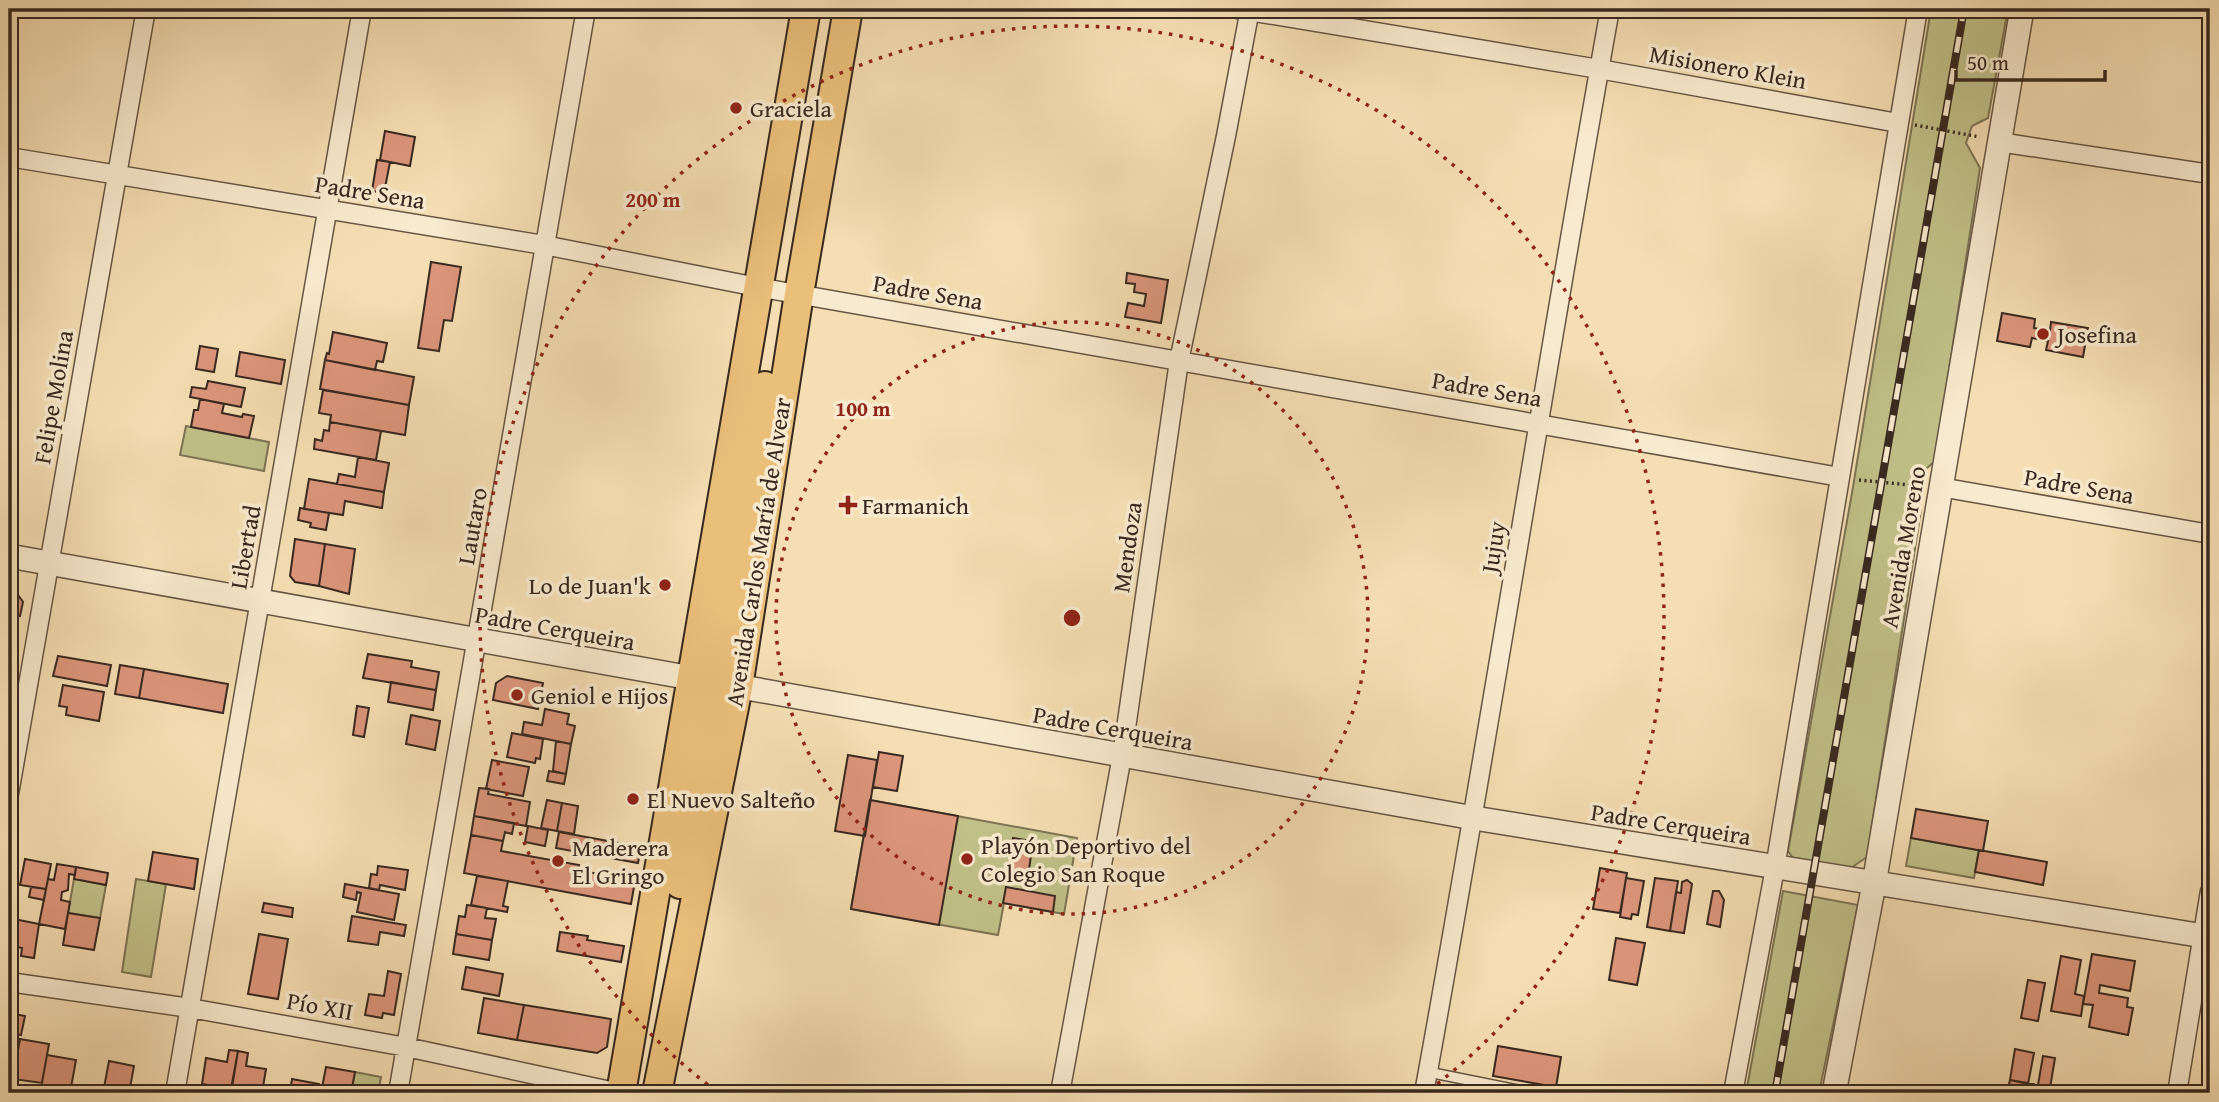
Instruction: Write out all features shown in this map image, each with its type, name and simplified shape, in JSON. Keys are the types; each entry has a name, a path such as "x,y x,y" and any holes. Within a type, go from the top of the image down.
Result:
{"main road":[{"name":"Avenida Carlos María de Alvear","path":"779,291 806,9"},
{"name":"Avenida Carlos María de Alvear","path":"643,1093 715,683 779,291 830,9"},
{"name":"Avenida Carlos María de Alvear","path":"779,291 848,9"},
{"name":"Avenida Carlos María de Alvear","path":"620,1093 715,683"},
{"name":"Avenida Carlos María de Alvear","path":"657,1093 715,683"}],"street":[{"name":"Felipe Molina","path":"9,794 146,9"},
{"name":"Libertad","path":"175,1093 362,9"},
{"name":"Lautaro","path":"398,1093 586,9"},
{"name":"Jujuy","path":"1423,1093 1474,818 1538,423 1610,9"},
{"path":"1733,1093 1775,868 1918,9"},
{"name":"Avenida Moreno","path":"1834,1093 1874,884 2022,9"},
{"name":"Misionero Klein","path":"1245,10 1599,69 1898,123"},
{"name":"Mendoza","path":"1060,1093 1122,756 1179,361 1226,136 1245,10"},
{"path":"1999,142 2210,174"},
{"name":"Padre Sena","path":"9,157 544,245 779,291 1840,477"},
{"name":"Padre Sena","path":"1940,487 2210,534"},
{"name":"Padre Cerqueira","path":"9,555 1474,818 2206,937"},
{"path":"2177,1093 2206,937 2210,891"},
{"name":"Pío XII","path":"9,982 190,1008 406,1047 620,1093"}],"lane":[{"path":"1427,1072 1533,1093"}],"path":[{"path":"1898,123 1999,142"},
{"path":"1840,477 1882,484 1940,487"}],"shaded area":[{"path":"1931,9 2008,9 1988,118 1972,126 1966,143 1980,168 1935,461 1918,476 1913,504 1921,510 1867,857 1848,870 1797,864 1788,851 1852,493"},
{"path":"186,426 269,442 264,471 180,455"},
{"name":"Playón Deportivo del Colegio San Roque","path":"870,800 1077,838 1064,914 1004,903 998,935 851,909"},
{"path":"1911,838 1979,850 1974,878 1906,866"},
{"path":"74,879 106,885 100,918 68,913"},
{"path":"136,879 166,884 151,977 122,972"},
{"path":"1783,891 1858,905 1819,1093 1746,1093"},
{"path":"355,1072 381,1077 378,1093 351,1093"}],"building":[{"path":"385,131 415,137 410,166 380,160"},
{"path":"377,160 390,162 384,193 372,191"},
{"path":"431,262 461,267 452,321 444,320 439,351 418,348"},
{"path":"1127,273 1168,280 1161,323 1125,317 1128,303 1144,306 1146,294 1134,292 1135,284 1126,283"},
{"name":"Josefina","path":"2002,313 2035,319 2034,328 2050,331 2051,322 2088,328 2083,357 2046,350 2048,341 2032,338 2030,347 1997,341"},
{"path":"333,332 387,343 383,362 377,361 375,370 325,360 327,353 329,354"},
{"path":"200,346 218,349 214,372 196,369"},
{"path":"240,352 285,360 281,384 236,376"},
{"path":"325,360 414,377 409,405 320,389"},
{"path":"208,381 245,388 241,407 190,397 192,387 206,389"},
{"path":"323,390 409,405 405,435 330,422 331,415 319,413"},
{"path":"200,399 224,404 222,413 242,417 243,414 254,416 249,438 191,427 194,410 198,410"},
{"path":"330,422 381,431 376,460 314,449 315,439 322,441 324,430 329,431"},
{"path":"358,457 389,463 384,492 337,484 339,474 355,477"},
{"path":"309,479 384,492 382,508 345,501 343,515 304,509"},
{"path":"300,508 329,513 326,530 310,527 311,523 298,520"},
{"path":"295,539 325,544 319,586 295,582 290,576"},
{"path":"325,544 355,549 349,594 319,586"},
{"path":"9,590 16,592 23,602 20,616 9,614"},
{"path":"9,618 15,619 10,646 9,646"},
{"path":"368,654 412,661 411,667 439,672 436,690 363,678"},
{"path":"58,656 111,665 107,686 53,676"},
{"path":"120,665 144,669 139,698 115,694"},
{"path":"144,669 228,684 223,713 139,698"},
{"name":"Geniol e Hijos","path":"507,676 543,683 538,709 493,700 496,683"},
{"path":"391,682 436,690 433,710 388,702"},
{"path":"63,685 104,692 99,721 66,715 67,707 59,706"},
{"path":"357,706 369,708 364,737 353,735"},
{"path":"545,709 569,714 567,724 575,726 571,744 522,734 524,722 542,725"},
{"path":"411,715 440,721 435,750 406,744"},
{"path":"512,733 543,739 540,759 536,758 535,763 507,757"},
{"path":"556,741 571,744 566,774 553,771"},
{"path":"879,752 903,756 897,791 873,787"},
{"path":"848,755 877,760 865,836 835,831"},
{"path":"492,760 529,767 523,796 486,789"},
{"path":"549,771 566,774 564,784 547,781"},
{"path":"479,788 489,789 488,794 530,802 526,826 474,816"},
{"path":"547,800 562,803 557,831 541,828"},
{"path":"870,800 958,816 939,925 851,909"},
{"path":"562,803 578,806 574,834 557,831"},
{"path":"1916,809 1988,821 1983,851 1911,838"},
{"path":"474,816 514,823 512,834 505,832 503,841 471,835"},
{"path":"528,826 548,830 545,846 525,842"},
{"path":"559,832 641,847 638,863 556,848"},
{"path":"471,835 503,841 501,851 579,865 578,870 635,881 631,904 464,873"},
{"path":"1013,838 1033,841 1027,884 1007,881"},
{"path":"1979,850 2047,862 2043,885 1975,872"},
{"path":"153,852 198,859 194,889 148,881"},
{"path":"25,859 51,864 46,889 20,885"},
{"path":"57,864 76,867 75,875 69,874 68,890 62,892 61,900 70,902 65,929 39,924 48,879 54,880"},
{"path":"378,866 408,870 405,890 380,885 379,890 369,888 371,874 377,875"},
{"path":"76,867 108,873 106,885 74,879"},
{"path":"1600,868 1627,873 1620,913 1593,909"},
{"path":"477,876 508,881 503,906 508,907 507,912 471,905"},
{"path":"1626,878 1644,881 1638,915 1632,914 1631,919 1620,917"},
{"path":"1655,878 1678,881 1670,931 1647,927"},
{"path":"1687,880 1692,884 1684,933 1670,931 1676,892 1681,893 1682,882"},
{"path":"345,884 399,894 394,920 357,912 361,893 357,892 356,900 343,897"},
{"path":"31,887 46,889 44,900 29,897"},
{"path":"1006,887 1055,896 1053,912 1003,903"},
{"path":"1713,891 1719,891 1724,900 1720,927 1707,924"},
{"path":"264,903 293,908 292,917 262,912"},
{"path":"467,905 487,908 485,918 496,919 492,940 456,934 459,916 465,917"},
{"path":"68,913 100,918 94,950 63,945"},
{"path":"352,916 406,925 404,936 380,932 378,945 348,941"},
{"path":"14,919 39,924 34,958 21,956 22,948 9,945"},
{"path":"560,932 624,946 621,962 557,951"},
{"path":"259,934 288,939 278,999 248,994"},
{"path":"456,934 492,940 489,960 453,954"},
{"path":"1616,938 1645,943 1637,985 1609,980"},
{"path":"2092,954 2135,961 2130,991 2100,985 2099,993 2128,998 2127,1007 2133,1008 2128,1035 2089,1027 2093,1005 2083,1004"},
{"path":"2061,956 2081,960 2075,994 2084,996 2081,1016 2051,1011"},
{"path":"466,967 503,974 499,996 462,989"},
{"path":"388,971 401,974 394,1015 383,1013 382,1018 365,1015 369,994 384,996"},
{"path":"2028,980 2045,983 2038,1021 2021,1018"},
{"path":"484,998 524,1005 517,1040 478,1033"},
{"path":"524,1005 611,1019 607,1047 597,1053 517,1040"},
{"path":"9,1013 25,1016 21,1035 9,1033"},
{"path":"20,1039 49,1044 42,1083 13,1079"},
{"path":"1498,1046 1561,1057 1556,1087 1493,1076"},
{"path":"2015,1049 2034,1053 2028,1084 2010,1080"},
{"path":"229,1050 238,1051 231,1089 202,1084 206,1058 227,1062"},
{"path":"238,1051 248,1053 246,1066 266,1069 262,1093 231,1093"},
{"path":"47,1055 76,1060 70,1093 40,1093"},
{"path":"2043,1056 2055,1058 2050,1088 2038,1085"},
{"path":"109,1061 134,1066 129,1093 103,1093"},
{"path":"326,1067 355,1072 351,1093 321,1093"},
{"path":"292,1079 319,1084 317,1093 290,1093"},
{"path":"2010,1080 2034,1084 2032,1093 2007,1093"}],"railway":[{"path":"1775,1093 1964,9"}],"place":[{"name":"Graciela","path":"736,108"},
{"name":"Josefina","path":"2043,334"},
{"name":"Farmanich","path":"848,505"},
{"name":"Lo de Juan'k","path":"665,585"},
{"name":"Geniol e Hijos","path":"517,695"},
{"name":"El Nuevo Salteño","path":"633,799"},
{"name":"Playón Deportivo del Colegio San Roque","path":"967,859"},
{"name":"Maderera El Gringo","path":"558,861"}]}
